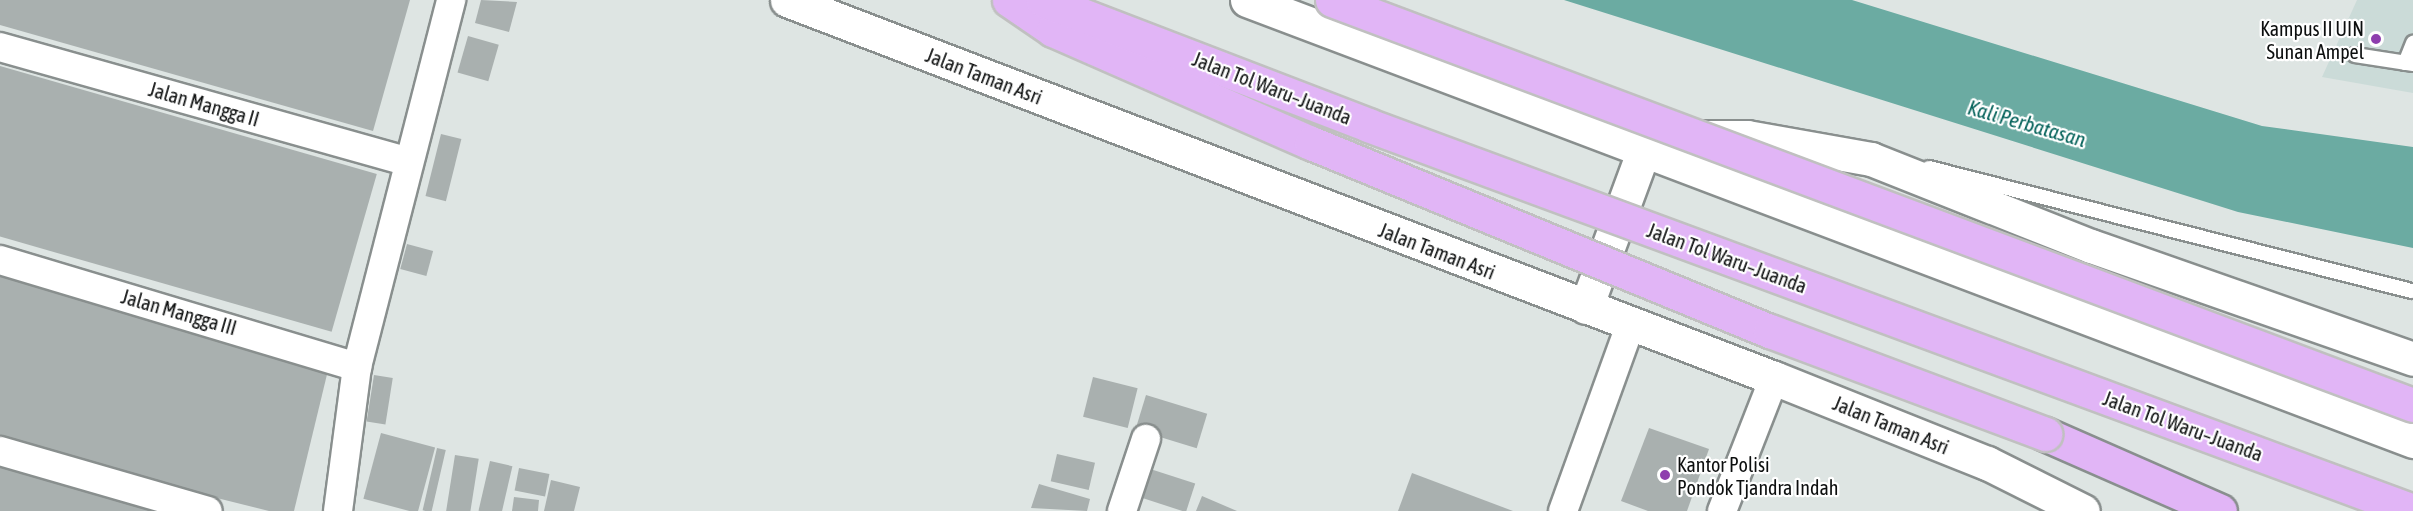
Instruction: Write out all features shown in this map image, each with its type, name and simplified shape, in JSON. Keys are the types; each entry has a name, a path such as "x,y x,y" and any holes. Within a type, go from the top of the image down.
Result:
{"highway":[{"path":"1009,0 1053,30 1311,143 1770,331 2045,434 2220,511"},
{"name":"Jalan Tol Waru–Juanda","path":"1043,0 1379,130 2413,511"},
{"path":"1332,0 2413,405"}],"main road":[{"name":"Jalan Taman Asri","path":"788,0 1774,378 1987,463 2083,511"},
{"path":"1246,0 2413,441"},
{"path":"1586,307 1644,149 1672,137 1747,136 1871,159 2091,246 2413,359"}],"street":[{"path":"339,511 357,367 451,0"},
{"name":"Jalan Mangga II","path":"0,47 408,162"},
{"name":"Jalan Mangga III","path":"0,260 357,367"},
{"path":"1563,511 1631,323"},
{"path":"1722,511 1774,378"},
{"path":"1122,511 1146,439"},
{"path":"0,450 208,511"}],"lane":[{"path":"2355,55 2409,63 2413,43"},
{"path":"1871,159 1947,171 2413,291"}],"shaded area":[{"name":"Kampus II UIN Sunan Ampel","path":"2357,0 2413,0 2413,93 2322,77"}],"water":[{"name":"Kali Perbatasan","path":"1564,0 1852,0 2262,126 2413,147 2413,248 2238,212"}],"building":[{"path":"0,0 410,0 373,131 0,25"},
{"path":"481,0 517,2 509,32 475,23"},
{"path":"468,36 499,45 488,81 458,73"},
{"path":"0,66 377,174 332,332 0,237"},
{"path":"441,134 461,139 446,201 426,196"},
{"path":"407,244 433,251 426,276 400,269"},
{"path":"0,276 330,362 294,511 269,511 0,444"},
{"path":"374,375 393,378 385,424 367,421"},
{"path":"1093,377 1138,388 1128,428 1083,417"},
{"path":"1146,395 1207,414 1197,448 1135,429"},
{"name":"Kantor Polisi Pondok Tjandra Indah","path":"1649,428 1709,449 1687,511 1648,511 1621,501"},
{"path":"381,433 435,447 418,511 409,511 363,499"},
{"path":"437,448 446,450 432,511 423,510"},
{"path":"1057,454 1095,463 1089,490 1051,481"},
{"path":"455,455 479,459 470,511 446,511"},
{"path":"0,461 166,511 0,511"},
{"path":"490,461 512,466 502,511 479,511"},
{"path":"1141,466 1195,484 1186,511 1132,495"},
{"path":"519,468 549,474 545,496 515,491"},
{"path":"1412,473 1513,511 1398,511"},
{"path":"551,480 580,487 574,511 544,511"},
{"path":"1039,484 1090,499 1087,511 1031,508"},
{"path":"1202,496 1237,511 1196,511"},
{"path":"514,497 539,500 538,511 512,511"}],"place":[{"name":"Kampus II UIN Sunan Ampel","path":"2376,39"},
{"name":"Kantor Polisi Pondok Tjandra Indah","path":"1665,475"}]}
